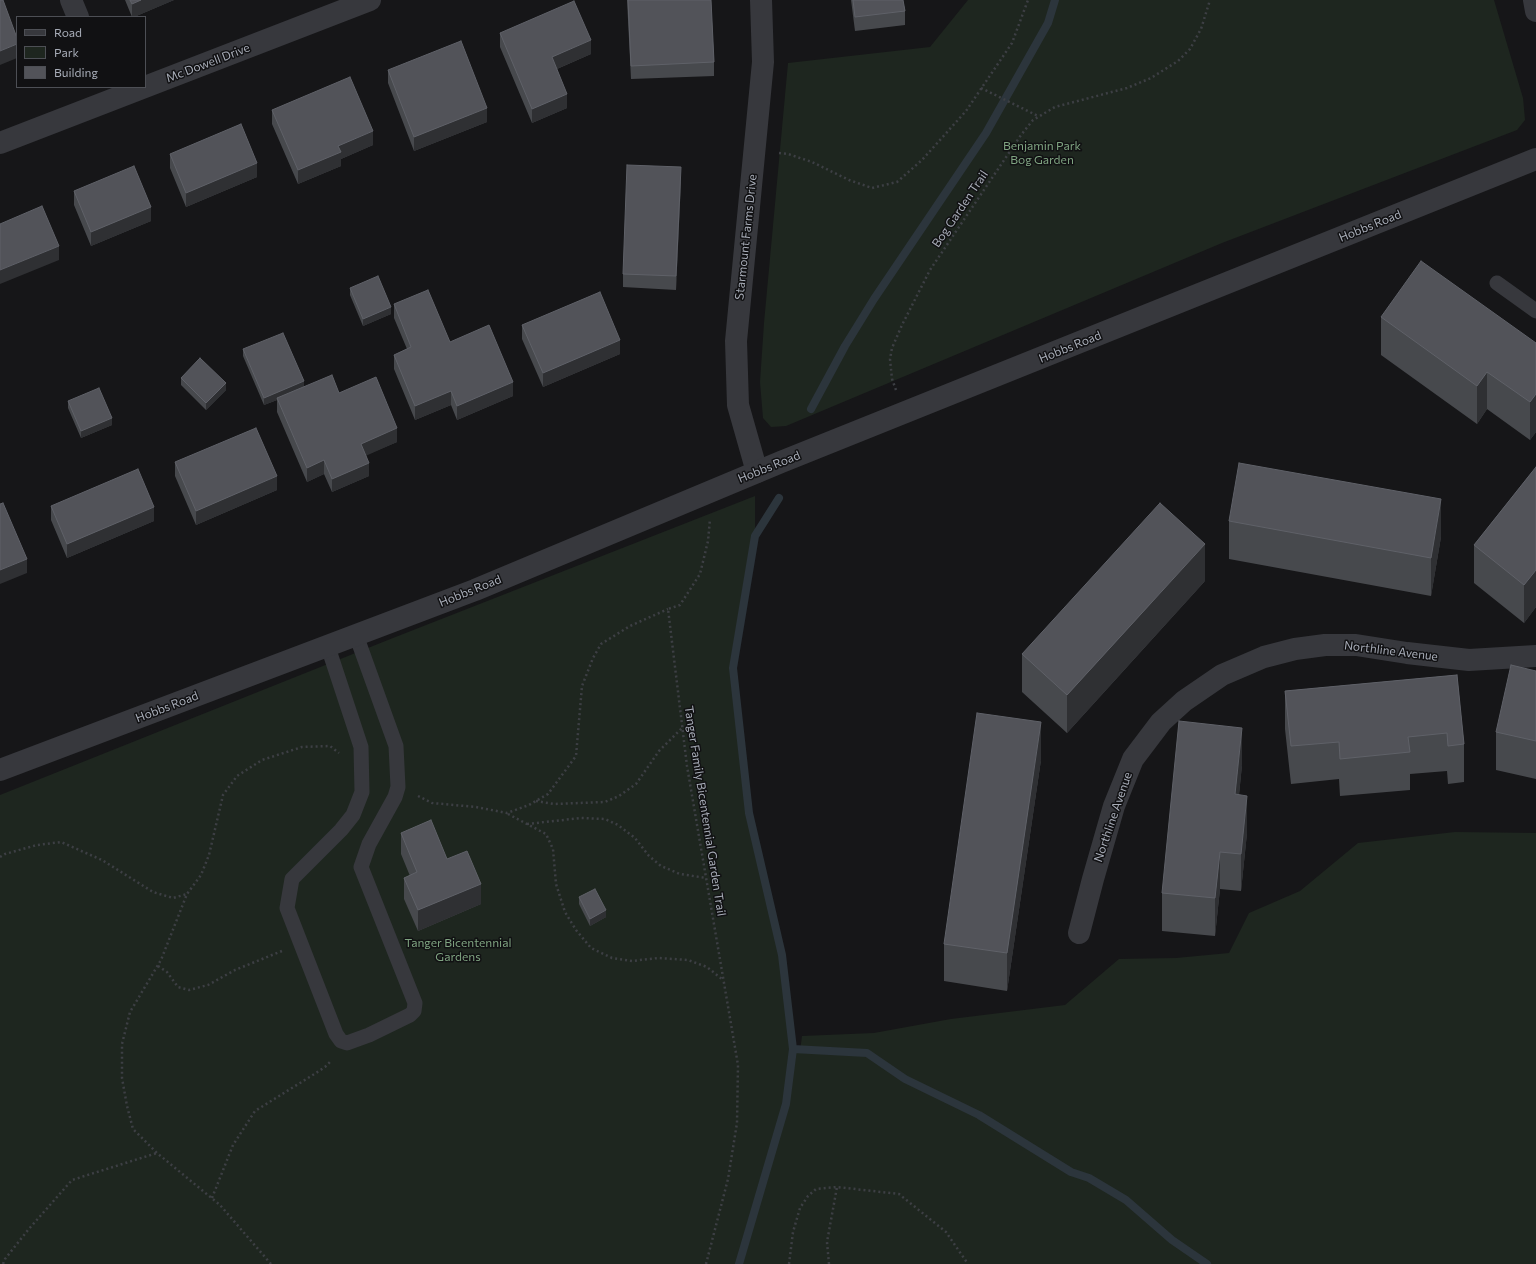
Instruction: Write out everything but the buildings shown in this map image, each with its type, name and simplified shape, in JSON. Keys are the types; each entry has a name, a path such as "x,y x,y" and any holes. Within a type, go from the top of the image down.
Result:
{"street":[{"path":"71,0 78,16"},
{"name":"Mc Dowell Drive","path":"146,80 370,0"},
{"name":"Starmount Farms Drive","path":"757,472 738,405 736,341 763,62 761,0"},
{"path":"1534,0 1536,11"},
{"name":"Mc Dowell Drive","path":"0,143 107,94 124,88"},
{"name":"Hobbs Road","path":"0,770 475,590 757,472 1536,159"},
{"name":"Northline Avenue","path":"1079,933 1114,806 1133,759 1161,722 1184,701 1222,675 1264,656 1294,649 1325,645 1356,645 1406,653 1469,660 1536,656"}],"lane":[{"path":"1497,283 1536,311"},
{"path":"328,646 361,747 362,792 353,815 341,830 292,879 287,908 336,1034 341,1040 348,1043 410,1015 414,1011 415,1003 361,867 369,844 396,797 398,786 396,746 356,635"}],"path":[{"path":"755,149 788,154 806,160 848,180 872,188 897,182 922,160 966,111 1012,43 1028,0"},
{"name":"Bog Garden Trail","path":"906,413 892,379 890,370 892,348 899,330 930,270 1021,135 1033,120 1055,107 1103,96 1127,88 1151,78 1183,56 1190,49 1201,29 1210,0"},
{"path":"981,88 1038,117"},
{"name":"Tanger Family Bicentennial Garden Trail","path":"706,1264 728,1179 737,1123 738,1065 687,766 668,609 680,604 700,574 708,541 712,491"},
{"path":"536,801 554,804 605,802 620,796 636,784 659,750 682,728"},
{"path":"508,813 546,834 553,850 556,884 565,912 576,930 591,948 612,958 632,961 658,958 688,960 707,968 724,980"},
{"path":"527,824 581,818 605,819 618,825 635,838 649,856 661,866 680,874 706,878"},
{"path":"0,857 4,854 37,845 61,842 102,860 153,892 173,898 187,894"},
{"path":"158,966 167,972 178,986 189,990 208,985 235,970 301,943"},
{"path":"212,1198 233,1145 254,1111 325,1067 348,1043"},
{"path":"3,1264 5,1259 28,1230 72,1180 157,1153"},
{"path":"829,1264 827,1242 837,1187"},
{"path":"788,1264 793,1232 800,1208 808,1196 816,1190 837,1187 899,1194 946,1232 968,1264"},
{"path":"220,1205 271,1264"}],"green space":[{"name":"Benjamin Park Bog Garden","path":"968,0 1494,0 1523,98 1525,120 1517,130 1222,243 786,426 771,427 763,418 760,382 788,63 930,47"},
{"name":"Tanger Bicentennial Gardens","path":"755,496 755,536 733,668 749,813 782,955 793,1049 800,1051 802,1036 874,1033 951,1019 1065,1005 1119,959 1176,958 1229,953 1249,913 1300,891 1358,843 1455,832 1536,833 1536,1264 0,1264 0,795 393,638"}],"waterway":[{"path":"811,409 845,346 874,299 986,133 1048,23 1055,0"},
{"path":"739,1264 786,1104 793,1049 782,955 749,813 733,668 755,536 779,498"},
{"path":"793,1049 867,1053 905,1079 979,1115 1071,1172 1089,1178 1126,1200 1172,1240 1207,1264"}]}
